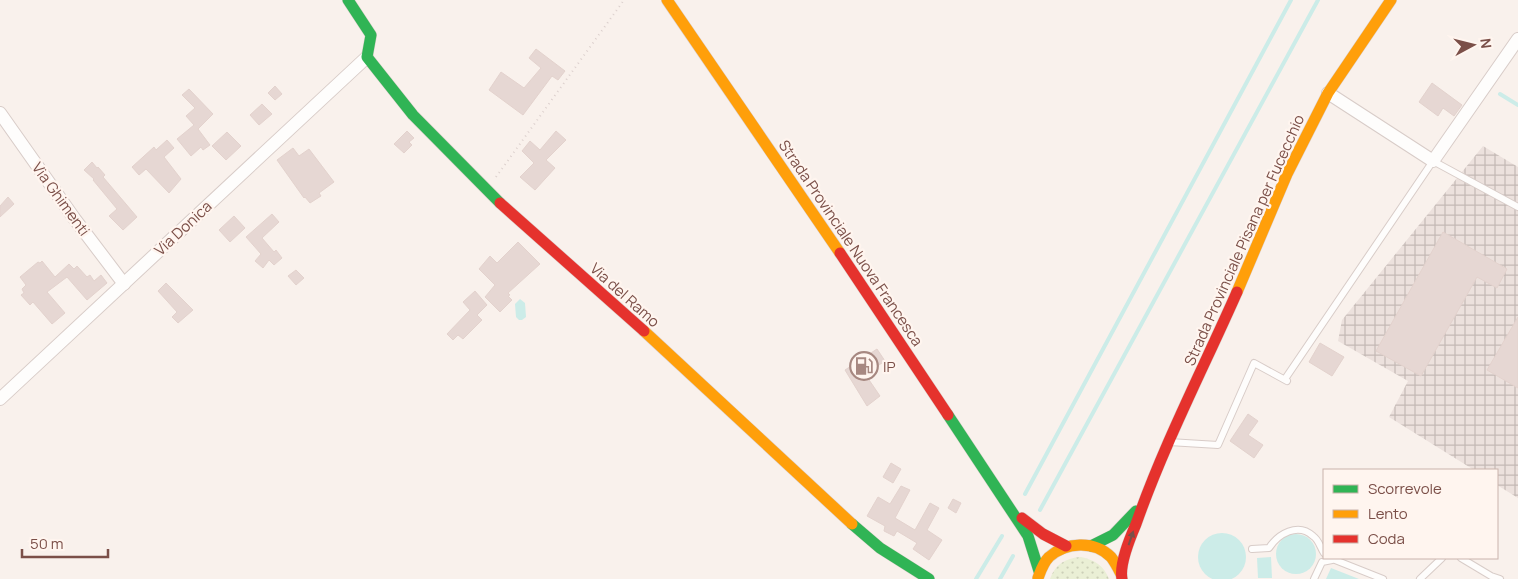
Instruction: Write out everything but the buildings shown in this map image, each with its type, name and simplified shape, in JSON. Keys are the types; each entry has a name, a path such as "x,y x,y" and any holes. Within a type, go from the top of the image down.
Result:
{"main road":[{"path":"348,0 371,35 367,57"},
{"name":"Strada Provinciale Nuova Francesca","path":"667,0 918,368 1008,504 1028,536 1034,552 1038,575"},
{"name":"Strada Provinciale Pisana per Fucecchio","path":"1121,576 1127,548 1168,442 1237,293 1287,174 1328,93 1391,0"},
{"name":"Via del Ramo","path":"367,57 413,115 487,190 707,389 834,509 880,548 929,579"},
{"name":"Strada Provinciale Pisana per Fucecchio","path":"1091,546 1113,536 1143,503"},
{"name":"Strada Provinciale Nuova Francesca","path":"1008,504 1032,528 1049,539 1066,546"},
{"name":"Strada Provinciale Pisana per Fucecchio","path":"1066,546 1080,544 1091,546 1106,553 1114,561 1121,576"},
{"path":"1038,575 1047,559 1066,546"}],"street":[{"path":"1328,93 1433,161 1518,38"},
{"name":"Via Donica","path":"0,399 367,57"},
{"name":"Via Ghimenti","path":"0,113 74,218 124,284"}],"lane":[{"path":"1168,442 1218,445 1254,363 1286,380 1433,161 1518,207"},
{"path":"1252,549 1269,548 1275,539 1284,533 1302,530 1314,536 1323,550"},
{"path":"1314,579 1322,562 1331,559 1383,579"},
{"path":"1420,579 1441,559"},
{"path":"1463,559 1490,576 1500,579"}],"path":[{"path":"487,190 624,0"}],"shaded area":[{"path":"1483,146 1518,167 1518,498 1498,486 1498,469 1472,469 1389,417 1408,381 1338,341 1342,320"}],"green space":[{"path":"1081,557 1098,564 1109,579 1050,579 1055,569 1062,563"}],"water":[{"path":"520,299 525,303 526,317 522,320 516,317 515,304"},
{"path":"1217,533 1227,533 1235,537 1242,544 1246,552 1246,562 1242,570 1229,580 1215,580 1209,577 1202,570 1198,562 1198,552 1202,544 1209,537"},
{"path":"1292,534 1300,534 1307,537 1313,543 1316,554 1313,565 1307,571 1300,574 1292,574 1285,571 1279,565 1276,558 1276,550 1279,543 1285,537"},
{"path":"1271,557 1272,578 1258,578 1257,558"},
{"path":"1331,568 1359,579 1326,579"}],"waterway":[{"path":"1025,494 1291,0"},
{"path":"1040,510 1318,0"},
{"path":"1500,94 1518,105"},
{"path":"976,579 1002,536"},
{"path":"1000,579 1013,556"}],"traffic: fast":[{"path":"348,0 371,35 367,57 413,115 500,203"},
{"path":"948,415 1028,536 1039,571"},
{"path":"1091,546 1113,535 1136,511"},
{"path":"852,524 880,548 929,579"}],"traffic: slow":[{"path":"667,0 840,253"},
{"path":"1237,292 1287,174 1328,93 1391,0"},
{"path":"644,331 852,524"},
{"path":"1038,578 1049,557 1063,548 1080,545 1097,548 1104,552 1111,557 1121,574"}],"traffic: jam":[{"path":"500,203 644,331"},
{"path":"840,253 948,415"},
{"path":"1122,579 1121,573 1126,551 1147,494 1171,436 1237,292"},
{"path":"1022,518 1043,534 1066,546"}],"place":[{"name":"IP","path":"864,366"}]}
